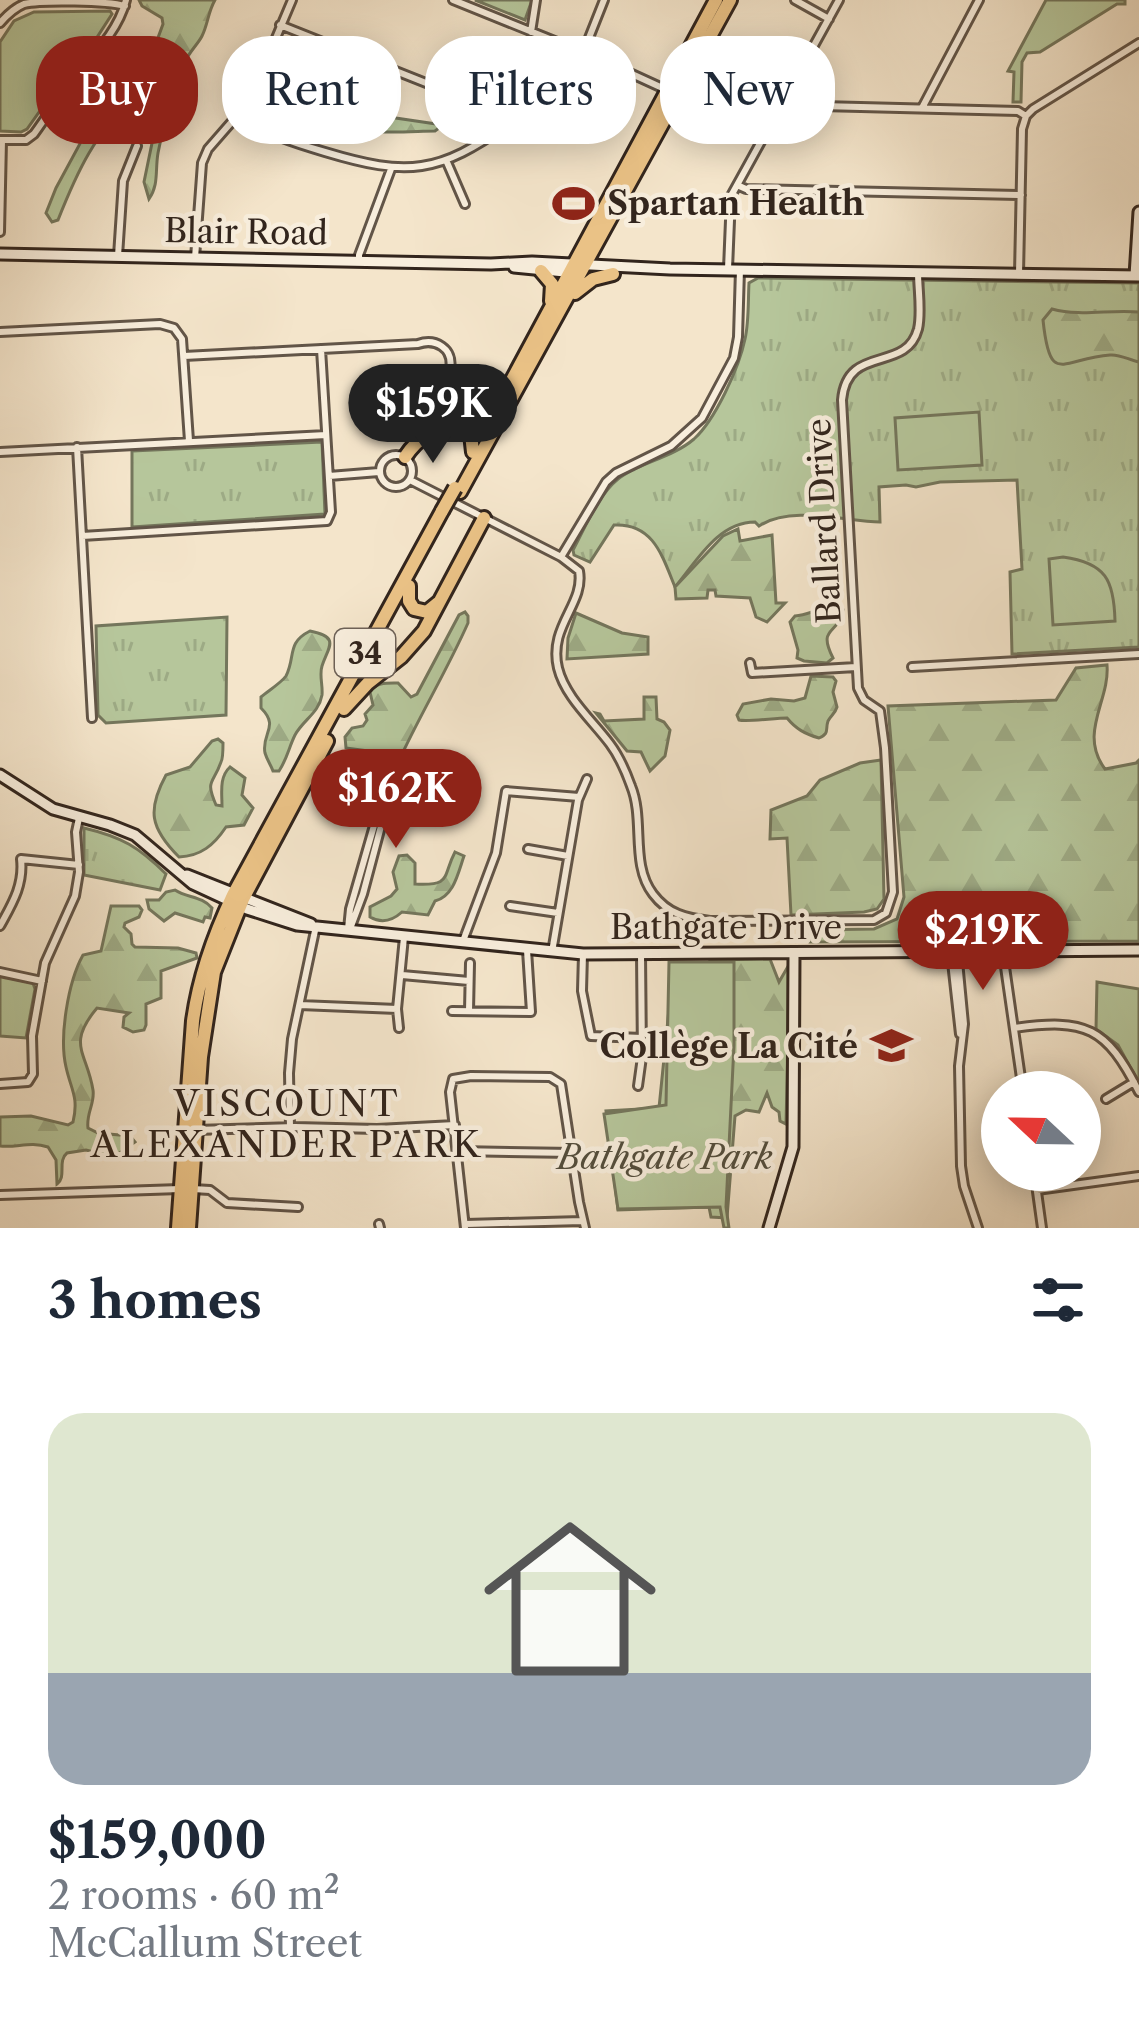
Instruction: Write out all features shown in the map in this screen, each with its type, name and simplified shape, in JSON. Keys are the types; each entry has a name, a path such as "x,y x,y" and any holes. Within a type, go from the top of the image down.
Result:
{"main road":[{"name":"34","path":"703,36 716,0"},
{"name":"34","path":"703,36 730,0"},
{"name":"34","path":"178,1228 186,1189 207,958 660,117"},
{"path":"541,271 552,284 553,313"},
{"path":"553,313 593,279 614,274"},
{"name":"34","path":"457,490 473,452 553,313"},
{"path":"405,458 428,432 486,413 507,390"},
{"path":"456,426 471,434 473,452"},
{"name":"34","path":"236,900 344,709 445,513"},
{"path":"344,709 416,641 484,518"},
{"path":"409,586 409,601 417,611 429,611 441,598"},
{"name":"34","path":"186,1189 189,1228"}],"street":[{"path":"276,36 292,0"},
{"path":"453,0 541,36"},
{"path":"531,32 536,0"},
{"path":"590,36 604,0"},
{"path":"795,0 829,19"},
{"path":"820,36 839,0"},
{"path":"922,108 979,0"},
{"path":"0,22 34,2 125,3 101,47 34,134 26,140 1,140 0,232"},
{"path":"280,25 425,83"},
{"path":"1019,274 1022,129 1027,116 1139,43"},
{"path":"835,106 1018,111 1027,116"},
{"path":"195,258 202,163 222,133"},
{"path":"299,144 391,169 423,167 481,144"},
{"path":"561,557 606,482 671,446 702,418 734,358 738,337 729,202 760,144"},
{"path":"118,256 123,181 136,146"},
{"path":"446,160 465,204"},
{"path":"359,261 391,169"},
{"path":"737,185 746,189 1021,195"},
{"path":"1137,276 1139,212"},
{"name":"Blair Road","path":"0,254 1137,276"},
{"name":"Blair Road","path":"491,265 614,274 670,269"},
{"name":"Ballard Drive","path":"856,667 843,387 854,369 894,356 914,338 920,318 918,272"},
{"path":"0,332 174,328 182,339 189,441"},
{"path":"184,356 428,340 442,345 450,356 450,370 437,397"},
{"path":"82,536 327,521 331,512 321,350"},
{"path":"0,452 326,435"},
{"path":"77,447 92,718"},
{"path":"386,458 405,458 412,469 410,480 392,487 384,482 380,472 386,458"},
{"path":"329,476 380,472"},
{"path":"410,480 577,568 581,576 578,592 559,632 558,667 565,686 614,749 633,788 641,870 664,906 690,919 866,922 886,913 893,892 880,711 860,695 856,667 752,673 750,663"},
{"path":"912,667 1139,654"},
{"path":"394,766 368,877 349,932 350,909 394,766"},
{"name":"Bathgate Drive","path":"0,775 41,803 135,836 175,869 236,900 349,932 583,954 1139,950"},
{"path":"552,952 586,779"},
{"path":"463,943 496,853 506,790 579,797"},
{"path":"0,1084 23,1084 31,1079 32,1036 42,980 49,951 73,904 79,818"},
{"path":"528,849 568,856"},
{"path":"0,926 18,891 21,860 79,865"},
{"path":"510,906 558,913"},
{"path":"290,1127 289,1073 316,926"},
{"path":"399,1028 404,937"},
{"path":"452,1011 530,1012 527,950"},
{"path":"1003,952 1020,1071"},
{"path":"955,953 964,1006 958,1066 962,1175 977,1228"},
{"path":"583,954 591,1036 642,1038"},
{"path":"638,1086 641,954"},
{"path":"769,1228 793,1147 794,954"},
{"path":"470,964 470,1010"},
{"path":"0,972 42,980"},
{"path":"402,975 469,981"},
{"path":"300,1005 397,1009"},
{"path":"1014,1028 1062,1023 1089,1030 1112,1046 1139,1092"},
{"path":"453,1079 557,1080 565,1095 573,1153 584,1225 465,1226 449,1092 453,1079"},
{"path":"1106,1099 1134,1082"},
{"path":"191,1130 455,1125"},
{"path":"457,1151 573,1153"},
{"path":"1101,1181 1139,1176"},
{"path":"0,1195 210,1190 227,1203 298,1208"},
{"path":"1037,1191 1042,1228"}],"green space":[{"path":"139,0 215,0 198,42 198,36 159,36 162,18"},
{"path":"475,0 532,0 525,20"},
{"path":"1046,0 1125,0 1125,4 1117,4 1040,52 1027,53 1022,62 1021,102 1013,102 1014,72 1008,71"},
{"path":"34,12 112,14 98,36 36,36 36,116 21,132 0,131 0,42 14,21"},
{"path":"401,119 425,122 425,131 401,131"},
{"path":"80,144 95,144 58,220 52,222 46,213"},
{"path":"152,144 160,144 149,199 144,182"},
{"path":"758,278 1139,283 1139,647 1012,654 1010,572 1022,569 1017,480 879,487 880,522 802,515 759,526 742,524 709,545 675,587 654,543 638,529 614,525 590,562 574,555 587,522 611,486 626,473 685,446 710,419 737,364 746,332 749,283"},
{"path":"1052,309 1139,312 1139,362 1114,355 1054,362 1043,320"},
{"path":"979,412 982,465 898,470 895,418"},
{"path":"322,442 325,514 132,527 132,451"},
{"path":"738,529 740,541 772,535 776,603 785,603 767,622 756,617 750,598 716,596 715,590 708,590 707,598 676,599 675,587 723,536"},
{"path":"1063,557 1089,564 1105,576 1115,621 1053,625 1049,559"},
{"path":"828,608 843,610 828,636 833,658 827,663 797,658 790,622 795,616"},
{"path":"465,612 468,623 403,752 346,748 345,737 367,720 372,689 398,683 411,697 417,694 459,615"},
{"path":"576,613 622,633 648,637 648,654 567,659"},
{"path":"227,617 226,715 106,723 98,715 96,626"},
{"path":"310,631 326,636 330,644 321,669 322,695 295,735 279,771 273,771 265,753 270,725 261,697 286,676 294,646"},
{"path":"1107,665 1094,743 1105,769 1139,760 1139,941 810,942 810,930 874,929 897,919 904,897 888,706 1056,700 1076,668"},
{"path":"811,676 836,681 837,707 819,738 787,718 739,720 743,704 805,698"},
{"path":"644,697 656,697 657,719 670,730 665,756 650,771 641,752 627,751 596,713 604,721 644,719"},
{"path":"218,739 223,743 222,758 211,786 216,805 222,806 223,780 230,767 245,778 242,795 253,808 244,825 226,827 206,848 179,857 157,828 156,798 166,775 190,767"},
{"path":"881,760 884,899 877,909 864,912 791,915 787,838 770,839 771,810 807,796 820,780 860,763"},
{"path":"330,767 347,772 336,804 320,799"},
{"path":"84,828 120,839 147,857 166,874 160,890 84,875"},
{"path":"455,852 464,856 454,883 428,915 402,912 383,921 370,917 370,907 397,889 393,872 399,856 407,855 415,863 415,884 427,884 444,878"},
{"path":"175,890 208,904 210,918 203,922 175,913 164,921 149,909 147,900 159,900"},
{"path":"111,906 142,910 124,927 135,947 178,948 196,953 197,958 161,971 161,998 146,1004 144,1030 123,1027 129,1013 97,1008 88,1021 81,1049 93,1090 88,1128 130,1136 135,1142 114,1157 86,1150 67,1153 57,1184 56,1160 48,1147 0,1146 0,1117 73,1122 75,1100 64,1055 66,1010 83,955 101,951"},
{"name":"Bathgate Park","path":"770,959 779,982 790,963 786,1124 767,1093 759,1112 746,1110 735,1116 727,1218 711,1217 709,1207 618,1210 606,1111 659,1108 669,1009 695,987 701,993 710,960"},
{"name":"Bathgate Park","path":"669,962 734,962 729,1228 724,1228 720,1207 618,1209 604,1114 666,1105"},
{"path":"0,976 33,983 26,1038 0,1036"},
{"path":"1097,982 1139,989 1139,1083 1118,1045 1096,1029"}],"place":[{"name":"Spartan Health","path":"573,203"},
{"name":"Collège La Cité","path":"892,1046"}],"district":[{"name":"VISCOUNT ALEXANDER PARK","path":"287,1124"}]}
